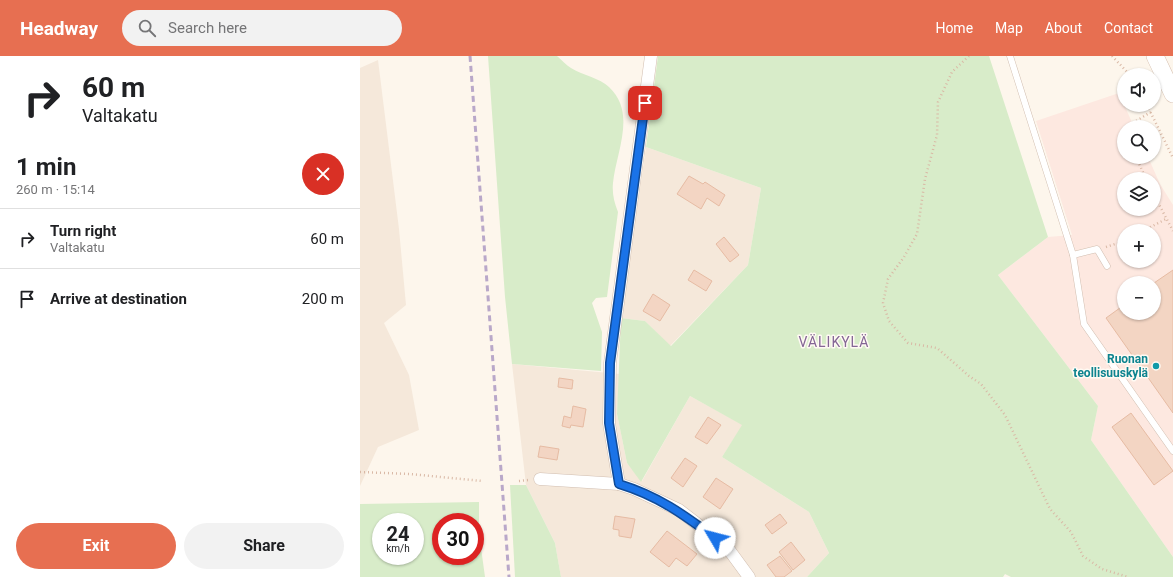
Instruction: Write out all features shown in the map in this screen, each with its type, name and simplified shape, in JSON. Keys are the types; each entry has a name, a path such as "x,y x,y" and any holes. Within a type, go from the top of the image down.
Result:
{"main road":[{"path":"1155,56 1173,94"}],"street":[{"path":"619,484 609,423 610,363 651,56"},
{"path":"540,479 619,484 634,489 678,510 727,547 749,577"}],"lane":[{"path":"1010,56 1073,255 1084,324 1173,451"},
{"path":"1073,255 1097,249 1107,266"}],"path":[{"path":"969,56 952,72 938,102 938,135 925,179 917,234 904,257 888,279 883,303 889,321 908,343 937,348 969,376 981,384 1005,415 1050,509 1072,532 1083,556 1102,569 1128,577"},
{"path":"1112,56 1123,68"},
{"path":"1138,120 1151,112 1173,158"},
{"path":"1161,209 1173,231"},
{"path":"1156,224 1166,219"},
{"path":"1097,249 1117,244"},
{"path":"360,472 410,474 482,481"}],"shaded area":[{"path":"378,60 399,229 406,305 384,323 409,375 419,430 378,447 360,486 360,68"},
{"path":"1117,94 1117,112 1127,112 1131,120 1117,120 1117,164 1151,164 1155,172 1117,172 1117,216 1161,216 1161,186 1173,205 1173,557 1091,440 1098,406 998,275 1048,237 1072,235 1036,121"},
{"path":"646,147 761,188 748,265 670,346 645,321 621,318"},
{"path":"512,364 620,374 617,414 627,463 642,481 690,396 743,425 722,457 809,512 829,553 807,577 561,577 555,543 526,485"}],"green space":[{"path":"488,56 557,56 571,68 596,79 609,87 617,97 622,109 623,133 613,187 615,205 618,212 607,297 596,298 592,303 602,332 601,371 512,364 505,297"},
{"path":"658,56 989,56 1048,237 998,275 1098,406 1091,440 1173,557 1173,577 1011,577 1005,574 1003,577 807,577 829,553 809,512 722,457 742,425 690,396 641,482 627,463 617,414 621,318 645,321 671,346 748,265 761,188 646,147"},
{"path":"510,485 526,485 555,543 561,577 515,577"},
{"path":"479,502 479,513 432,513 432,565 483,565 485,577 360,577 360,504"}],"building":[{"path":"689,176 703,184 705,182 725,195 719,206 707,198 701,209 677,194"},
{"path":"724,237 739,255 730,262 716,244"},
{"path":"694,270 712,281 706,291 688,280"},
{"name":"Ruonan teollisuuskylä","path":"1173,270 1173,413 1106,318 1117,310 1117,320 1161,320 1161,278"},
{"path":"653,294 670,305 660,321 643,311"},
{"path":"559,378 573,380 572,389 558,387"},
{"path":"573,406 586,409 583,427 571,425 570,428 562,426 564,416 571,418"},
{"path":"1131,413 1173,471 1154,485 1112,427"},
{"path":"708,417 721,425 707,444 695,437"},
{"path":"540,446 559,449 557,460 538,457"},
{"path":"685,458 697,466 683,487 671,478"},
{"path":"716,478 733,489 720,509 703,497"},
{"path":"780,514 787,523 772,534 765,525"},
{"path":"615,516 635,519 631,538 619,536 619,530 613,529"},
{"path":"667,531 697,554 687,566 676,558 669,567 650,552"},
{"path":"791,542 805,560 793,570 779,552"},
{"path":"780,556 792,571 784,577 776,577 767,565"}],"railway":[{"path":"470,56 509,577"}],"place":[{"name":"Ruonan teollisuuskylä","path":"1156,366"}],"district":[{"name":"VÄLIKYLÄ","path":"834,342"}],"route":[{"path":"645,103 610,363 609,423 619,484 634,489 678,510 715,538"}]}
